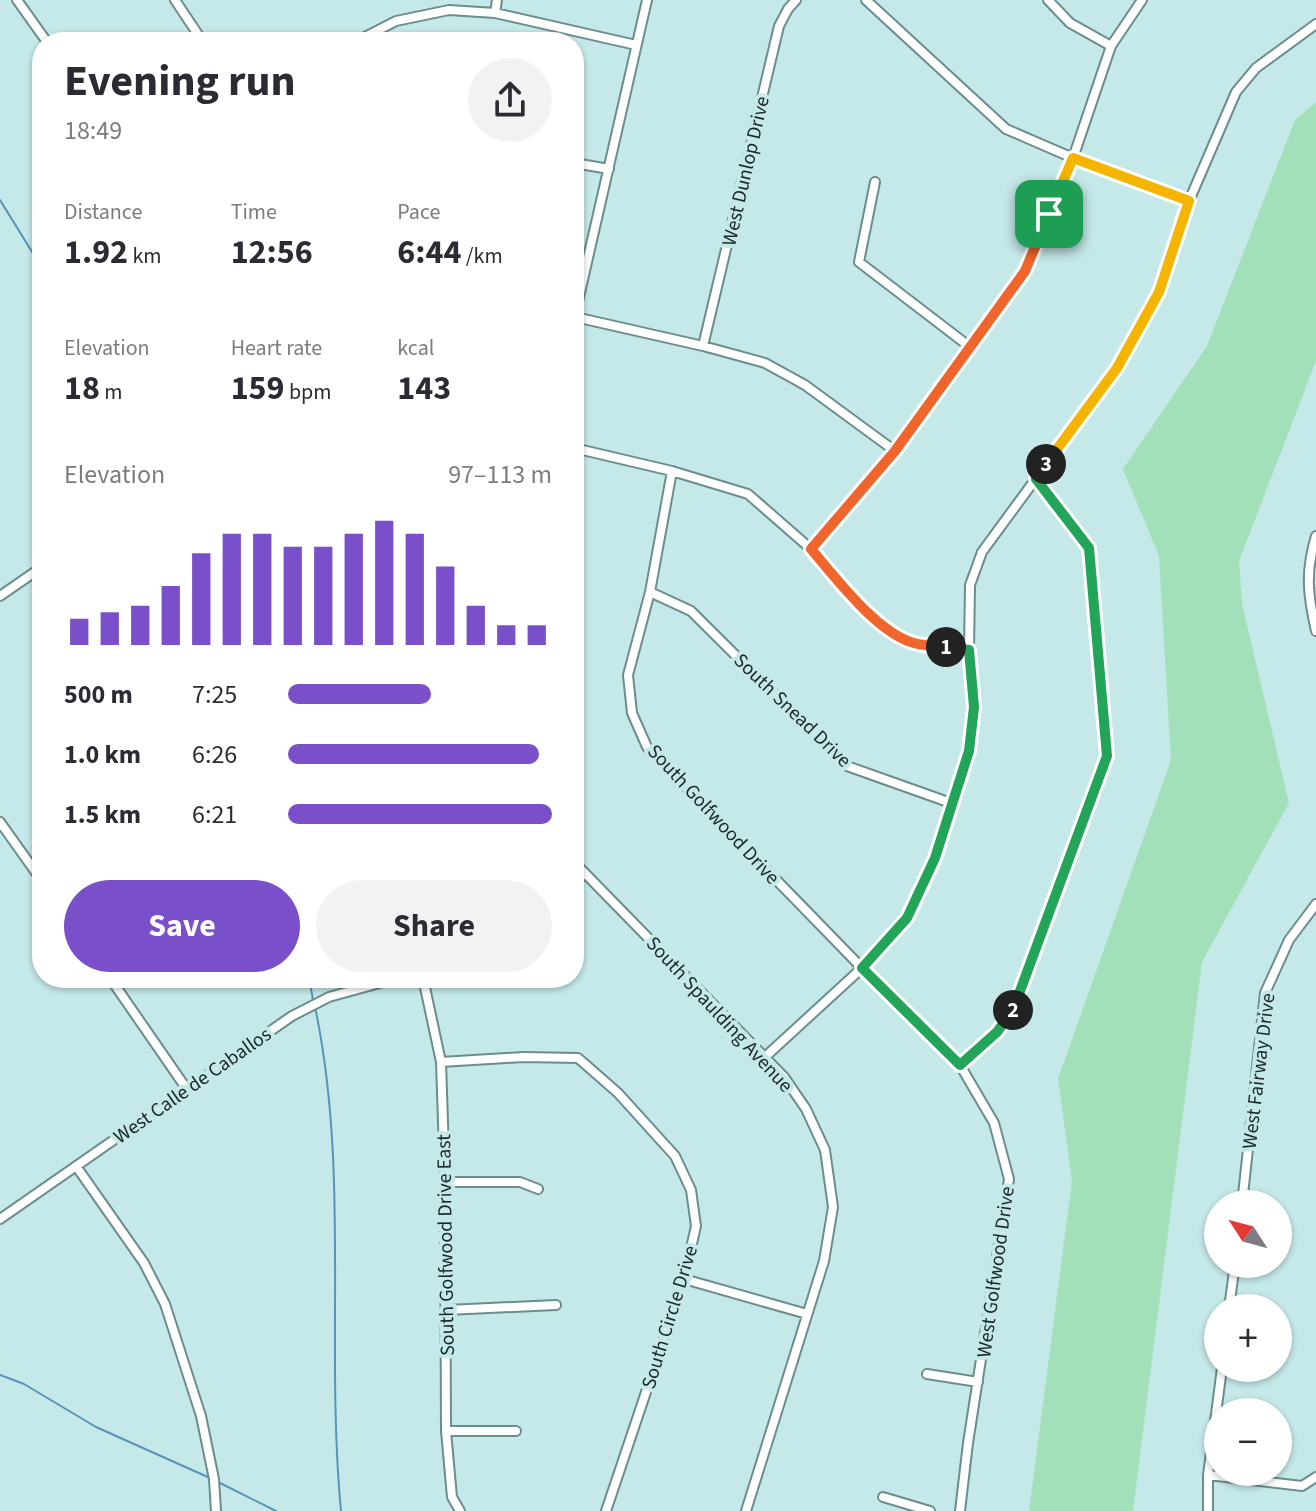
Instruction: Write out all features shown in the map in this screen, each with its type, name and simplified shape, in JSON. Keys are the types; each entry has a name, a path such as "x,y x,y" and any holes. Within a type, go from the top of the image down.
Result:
{"street":[{"path":"17,0 40,32"},
{"path":"190,0 177,4 196,32"},
{"path":"495,13 497,0"},
{"path":"584,276 647,0"},
{"name":"West Dunlop Drive","path":"703,346 779,26 796,0"},
{"path":"866,0 1006,129 1073,158 1189,201"},
{"path":"1048,0 1070,23 1111,46"},
{"path":"811,549 895,451 1025,271 1073,158 1111,46 1142,0"},
{"path":"375,32 396,21 449,10 495,13 579,32"},
{"path":"765,1057 862,968 907,918 935,858 969,751 974,707 969,650 970,585 982,552 1117,368 1159,292 1189,201 1236,92 1256,68 1316,24"},
{"path":"584,33 636,45"},
{"path":"584,165 609,169"},
{"path":"875,182 859,262 970,347"},
{"path":"584,321 703,346 765,363 805,385 895,451"},
{"path":"584,450 672,471 748,494 811,549 857,604 887,628 911,643 969,650"},
{"name":"South Golfwood Drive","path":"672,471 650,592 628,675 632,713 647,747 862,968 946,1049"},
{"path":"960,1065 997,1032 1015,1007 1107,756 1089,548 1036,479"},
{"path":"1316,536 1307,564 1309,603 1316,631"},
{"path":"0,596 32,574"},
{"name":"South Snead Drive","path":"650,592 691,611 847,766 951,803"},
{"path":"0,822 32,867"},
{"name":"South Spaulding Avenue","path":"585,873 784,1077 806,1109 825,1150 833,1207 824,1261 746,1511"},
{"name":"West Fairway Drive","path":"1244,1190 1265,993 1289,940 1316,904"},
{"path":"117,988 186,1088"},
{"name":"West Calle de Caballos","path":"0,1219 292,1016 329,997 362,988"},
{"name":"South Golfwood Drive East","path":"425,988 441,1062 447,1310 446,1431 452,1497 460,1511"},
{"name":"West Golfwood Drive","path":"946,1049 960,1065 994,1123 1009,1179 960,1511"},
{"name":"South Circle Drive","path":"441,1062 523,1057 578,1058 618,1093 675,1156 691,1190 696,1226 684,1279 606,1511"},
{"path":"76,1166 144,1263 165,1304 201,1416 214,1479 216,1511"},
{"path":"445,1182 520,1182 538,1189"},
{"path":"684,1279 807,1314"},
{"path":"447,1310 556,1305"},
{"path":"927,1374 978,1382"},
{"path":"446,1431 516,1431"},
{"path":"1292,1485 1302,1486 1316,1477"},
{"path":"1208,1486 1208,1511"},
{"path":"883,1497 930,1511"}],"green space":[{"path":"1316,102 1316,361 1239,561 1242,604 1289,803 1202,962 1133,1511 1029,1511 1072,1181 1058,1079 1171,760 1159,556 1123,469 1207,346 1295,120"}],"waterway":[{"path":"0,200 32,252"},
{"path":"311,988 313,1000"},
{"path":"315,1007 326,1069 332,1132 335,1385 341,1511"},
{"path":"0,1375 24,1384 96,1427 210,1478"},
{"path":"216,1481 276,1511"}],"route":[{"path":"1073,158 1189,201 1159,292 1117,368 1036,479 1089,548 1107,756 1015,1007 997,1032 960,1065 862,968 907,918 935,858 969,751 974,707 969,650 911,643 887,628 857,604 811,549 895,451 1025,271 1049,214 1073,158"}]}
